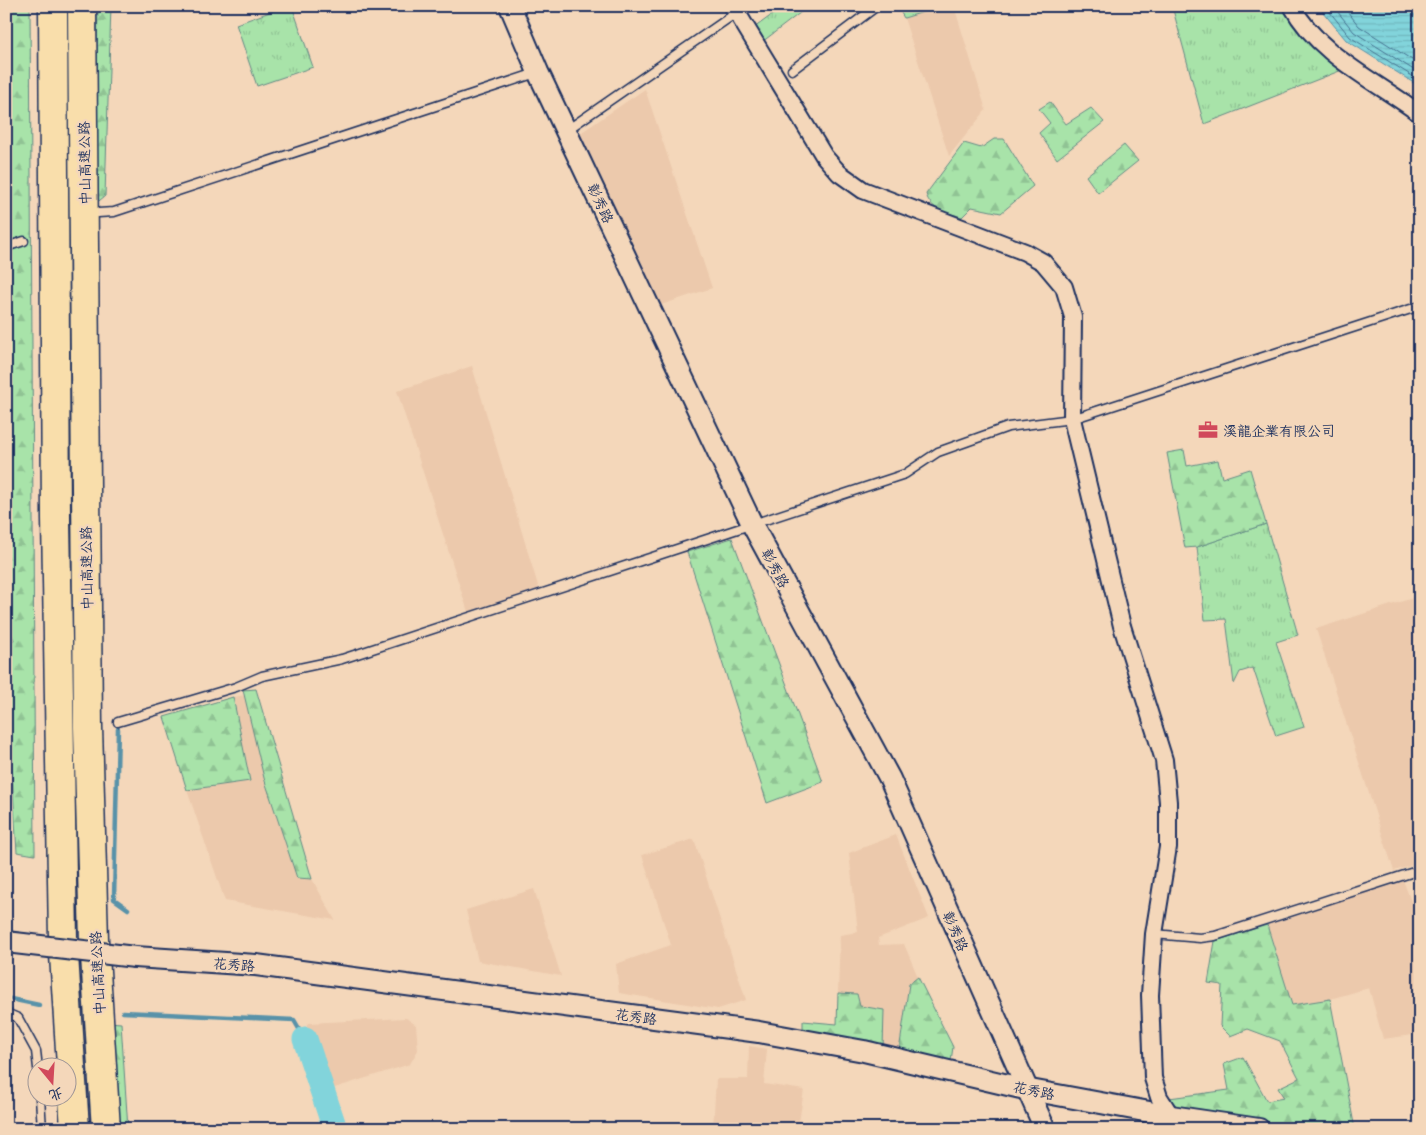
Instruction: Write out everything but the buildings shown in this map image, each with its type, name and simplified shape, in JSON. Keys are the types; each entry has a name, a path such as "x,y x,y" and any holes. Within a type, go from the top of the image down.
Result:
{"highway":[{"name":"中山高速公路","path":"53,6 56,509 62,929 75,1129"},
{"name":"中山高速公路","path":"82,6 88,727 94,940 106,1129"}],"street":[{"name":"彰秀路","path":"510,6 538,72 752,524 890,779 1045,1129"},
{"path":"1292,6 1303,25 1321,44 1420,114"},
{"path":"734,10 824,156 850,182 862,190 1025,252 1043,262 1054,274 1068,296 1073,317 1072,419 1122,626 1164,760 1168,802 1168,847 1154,934 1150,995 1153,1078 1159,1097 1171,1116"},
{"name":"花秀路","path":"6,942 135,957 256,965 759,1032 864,1051 1026,1089 1171,1116 1259,1129"}],"lane":[{"path":"792,70 877,6"},
{"path":"566,131 734,10"},
{"path":"98,213 114,212 538,72"},
{"path":"6,247 24,241"},
{"path":"118,722 236,687 262,676 342,659 905,474 938,452 1008,427 1072,419 1420,306"},
{"path":"1154,934 1200,938 1215,936 1420,870"},
{"path":"6,1013 18,1018 36,1051 37,1058"},
{"path":"41,1108 42,1129"}],"shaded area":[{"path":"943,6 954,6 986,110 949,156 904,18"},
{"path":"645,89 712,288 658,306 579,134"},
{"path":"472,366 539,589 468,612 397,391"},
{"path":"1419,596 1420,863 1394,871 1316,629"},
{"path":"246,695 264,778 297,878 312,879 335,920 225,901 187,790 250,780 233,697"},
{"path":"896,835 929,918 878,938 879,945 904,944 918,977 909,984 899,1051 883,1049 860,1006 857,995 838,993 840,935 858,932 849,853"},
{"path":"694,839 746,1000 718,1009 619,993 616,964 671,945 642,855"},
{"path":"1403,880 1420,925 1420,976 1418,977 1420,1034 1383,1039 1369,988 1330,999 1292,1006 1267,925"},
{"path":"534,889 561,976 478,961 466,910"},
{"path":"406,1018 416,1025 418,1050 410,1064 322,1092 301,1032 309,1023"},
{"path":"749,1046 767,1049 764,1084 804,1090 798,1129 713,1129 716,1079 748,1079"}],"green space":[{"path":"6,6 30,6 35,855 17,852 6,682 6,646 14,640 6,621 6,504 11,498 6,376"},
{"path":"98,6 111,6 105,196 94,205"},
{"path":"287,6 292,6 313,67 257,86 236,24"},
{"path":"784,6 809,6 762,42 754,28"},
{"path":"897,6 943,6 904,18"},
{"path":"1172,6 1291,6 1342,70 1204,124"},
{"path":"1050,102 1066,124 1091,108 1104,122 1057,159 1039,133 1050,123 1039,109"},
{"path":"994,139 1004,139 1033,186 1001,213 972,207 962,217 940,210 931,204 926,194 964,143 981,148"},
{"path":"1124,145 1138,161 1098,193 1086,176"},
{"path":"1184,450 1187,466 1218,460 1222,478 1250,469 1266,524 1197,547 1185,548 1167,453"},
{"path":"1266,524 1298,635 1276,642 1304,727 1276,736 1253,668 1240,672 1234,684 1226,619 1205,620 1197,547"},
{"path":"732,538 823,782 767,803 687,552"},
{"path":"256,689 312,879 297,878 264,778 243,690"},
{"path":"233,697 250,781 187,790 164,717"},
{"path":"1267,925 1292,1005 1330,999 1355,1129 1268,1129 1180,1110 1169,1098 1229,1090 1224,1064 1243,1057 1267,1101 1284,1098 1278,1088 1299,1078 1280,1041 1248,1029 1230,1036 1220,1026 1222,985 1208,983 1215,941"},
{"path":"918,977 953,1047 951,1061 899,1051 909,984"},
{"path":"838,993 857,994 860,1006 884,1010 883,1049 803,1035 803,1021 837,1024"},
{"path":"108,1022 121,1023 128,1129 116,1129"}],"water":[{"path":"1318,6 1420,6 1420,87 1346,40"}],"waterway":[{"path":"118,729 114,899 128,909"},
{"path":"6,998 39,1005"},
{"path":"123,1012 294,1020 305,1039"},
{"path":"305,1039 335,1129"}],"place":[{"name":"溪龍企業有限公司","path":"1208,430"}]}
